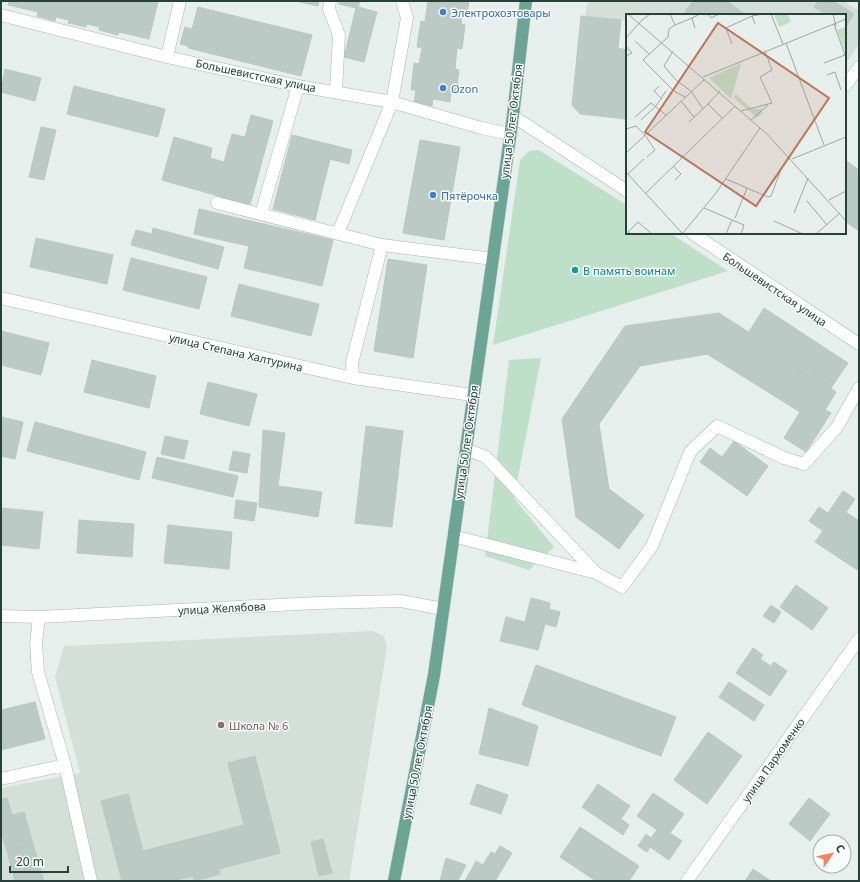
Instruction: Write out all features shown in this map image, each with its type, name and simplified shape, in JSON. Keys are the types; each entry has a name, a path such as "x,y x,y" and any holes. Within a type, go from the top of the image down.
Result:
{"main road":[{"name":"улица 50 лет Октября","path":"394,881 434,675 472,395 511,134 526,1"}],"street":[{"path":"167,57 180,1"},
{"path":"330,1 328,9 339,36 336,91"},
{"path":"338,233 392,102 407,18 402,1"},
{"name":"Большевистская улица","path":"1,15 167,57 298,86 336,91 392,102 481,128 511,134"},
{"path":"846,85 859,67"},
{"path":"261,214 298,86"},
{"path":"513,116 626,190"},
{"path":"217,203 382,244 493,259"},
{"name":"Большевистская улица","path":"694,234 859,344"},
{"path":"353,378 352,363 382,244"},
{"name":"улица Степана Халтурина","path":"1,298 353,378 472,395"},
{"path":"453,536 596,573 622,587 652,546 690,452 717,426 784,458 804,464 838,427 859,388"},
{"path":"465,449 486,457 596,573"},
{"name":"улица Желябова","path":"1,616 39,617 317,603 401,601 442,609"},
{"path":"39,617 36,644 38,672 64,765 90,881"},
{"name":"улица Пархоменко","path":"687,881 859,639"},
{"path":"1,779 64,765"}],"shaded area":[{"path":"588,1 844,1 859,11 859,44 846,64 846,14 626,14 626,21 585,16"},
{"name":"Школа № 6","path":"373,631 384,636 387,647 349,881 1,881 1,788 80,773 55,677 64,646"}],"green space":[{"path":"539,150 626,204 626,234 672,234 728,271 493,345 520,160 529,151"},
{"path":"541,358 514,498 554,547 529,570 485,556 509,360"}],"building":[{"path":"9,1 158,1 149,39 119,32 118,35 99,30 100,27 87,24 86,27 68,23 69,20 56,17 55,21 37,16 38,12 8,5"},
{"path":"296,1 319,1 318,6"},
{"path":"339,1 360,1 358,7 377,12 364,62 344,57 356,8 339,4"},
{"path":"428,1 469,1 467,15 462,14 461,24 465,25 462,49 457,48 455,69 459,70 456,92 451,91 450,102 433,99 432,106 414,103 416,90 411,90 414,63 419,64 422,48 417,47 421,21 425,22"},
{"path":"693,1 726,1 745,14 684,14"},
{"path":"818,1 833,1 854,14 846,27 846,14 825,14 814,7"},
{"path":"198,7 312,35 301,76 188,48 188,46 180,44 185,27 192,29"},
{"path":"581,16 621,20 618,48 626,50 626,119 580,114 572,105"},
{"path":"5,69 41,78 35,101 1,92"},
{"path":"74,86 165,109 158,137 67,114"},
{"path":"251,115 273,121 250,205 162,180 174,137 212,148 210,158 224,162 232,134 245,137"},
{"path":"41,127 56,130 44,180 29,177"},
{"path":"292,135 352,150 349,164 330,159 315,220 273,209"},
{"path":"420,140 460,147 444,240 403,233"},
{"path":"846,161 859,170 859,231 846,222"},
{"path":"199,209 333,240 322,286 244,268 249,246 194,234"},
{"path":"153,228 224,247 218,269 131,245 136,230 152,234"},
{"path":"36,238 113,255 107,284 30,267"},
{"path":"131,258 207,277 199,309 123,290"},
{"path":"388,259 427,265 413,358 374,351"},
{"path":"239,284 319,304 311,336 231,316"},
{"path":"764,308 848,363 835,382 815,370 810,378 798,370 801,366 749,332"},
{"path":"719,313 801,366 798,370 810,378 815,370 835,382 831,388 836,392 825,410 831,413 806,452 784,438 800,412 707,354 640,366 599,424 609,489 644,515 619,549 576,517 562,419 625,326"},
{"path":"1,331 49,343 41,375 1,365"},
{"path":"92,360 156,376 149,408 84,392"},
{"path":"208,382 257,394 249,426 200,414"},
{"path":"1,417 23,422 15,459 1,456"},
{"path":"35,422 146,452 139,480 27,451"},
{"path":"366,426 403,431 392,527 355,523"},
{"path":"263,430 285,433 278,486 322,492 318,517 259,507"},
{"path":"165,436 188,441 184,459 161,454"},
{"path":"734,441 768,466 747,496 700,462 710,448 722,457"},
{"path":"233,451 250,454 247,473 229,470"},
{"path":"157,457 238,476 233,497 152,478"},
{"path":"843,491 855,499 846,512 859,521 859,571 815,542 823,531 809,521 819,507 828,513"},
{"path":"236,500 257,503 254,521 234,518"},
{"path":"1,508 43,512 39,549 1,545"},
{"path":"79,520 134,524 132,557 77,553"},
{"path":"168,525 232,532 229,569 164,563"},
{"path":"796,585 828,608 812,630 780,607"},
{"path":"531,598 550,603 549,609 560,612 556,627 545,624 538,650 500,641 506,617 525,622"},
{"path":"771,605 781,612 774,623 763,616"},
{"path":"753,648 763,655 760,659 771,666 774,662 787,671 770,696 736,673"},
{"path":"536,665 676,717 661,756 522,705"},
{"path":"729,682 764,705 754,721 719,697"},
{"path":"35,702 45,739 1,750 1,710"},
{"path":"489,708 538,726 528,766 479,754"},
{"path":"708,732 742,756 707,804 674,780"},
{"path":"255,756 280,853 219,869 220,874 194,881 193,876 172,881 122,881 101,801 128,794 143,851 244,825 228,763"},
{"path":"477,784 508,795 501,814 470,804"},
{"path":"598,784 630,806 621,819 629,825 623,835 582,807"},
{"path":"653,793 684,814 670,833 682,841 669,860 650,847 647,852 638,846 646,834 651,838 657,830 637,816"},
{"path":"7,798 12,815 24,812 33,844 7,851 1,832 1,799"},
{"path":"809,798 830,814 815,834 812,834 810,841 789,824"},
{"path":"580,827 639,866 629,881 596,881 560,857"},
{"path":"323,839 332,873 319,876 311,842"},
{"path":"33,844 44,881 15,881 7,851"},
{"path":"500,846 512,853 495,881 465,881 476,861 483,865 491,852 495,854"},
{"path":"446,858 466,865 458,881 440,881"},
{"path":"753,869 771,881 745,881"}],"place":[{"name":"Электрохозтовары","path":"443,12"},
{"name":"Ozon","path":"443,88"},
{"name":"Пятёрочка","path":"433,195"},
{"name":"В память воинам","path":"575,270"},
{"name":"Школа № 6","path":"221,725"}]}
